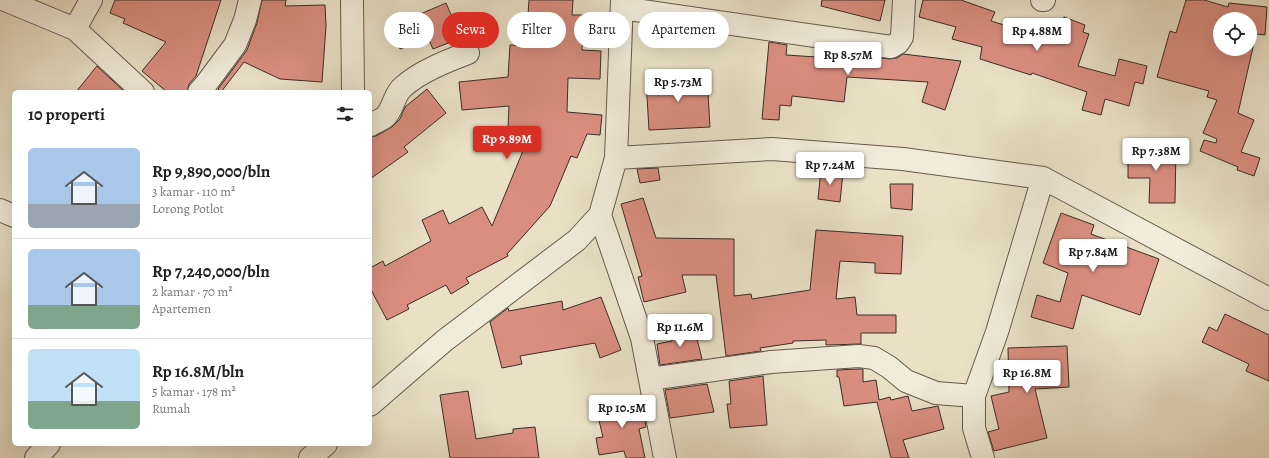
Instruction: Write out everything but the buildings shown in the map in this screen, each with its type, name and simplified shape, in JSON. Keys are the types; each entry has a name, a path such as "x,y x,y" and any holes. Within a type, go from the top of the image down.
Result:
{"street":[{"path":"4,0 75,30 141,90"},
{"path":"75,30 91,0"},
{"path":"200,90 235,45 245,20 250,0"},
{"path":"352,0 353,90"},
{"path":"372,404 444,341 577,240 600,215 616,158 622,4 890,46 898,43 902,37 904,0"},
{"path":"372,124 385,116 398,91 403,86 425,72 468,53"},
{"path":"616,158 772,149 903,159 1043,178 1269,299"},
{"path":"983,458 974,428 974,396 998,332 1043,178"},
{"path":"0,210 12,215"},
{"path":"600,215 642,338 665,458"},
{"path":"650,379 771,362 859,356 874,358 889,367 906,381 936,393 974,396"},
{"path":"36,458 47,446"},
{"path":"310,458 324,446"}]}
